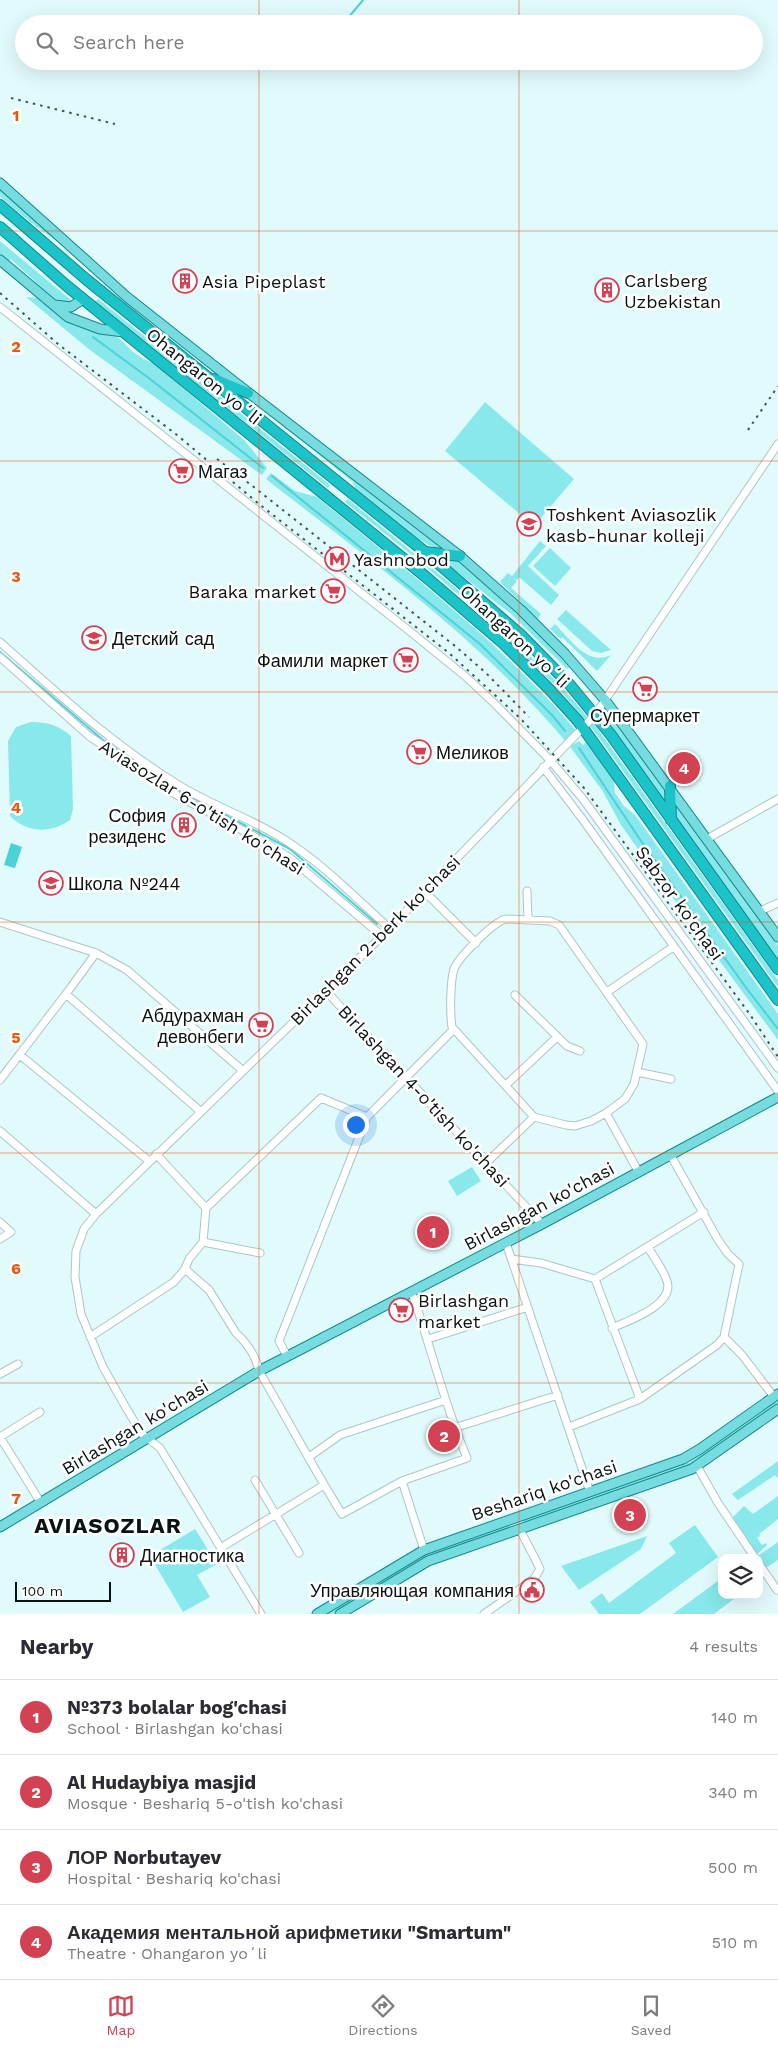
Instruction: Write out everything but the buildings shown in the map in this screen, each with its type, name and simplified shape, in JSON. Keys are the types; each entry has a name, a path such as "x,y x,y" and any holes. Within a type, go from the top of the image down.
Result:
{"highway":[{"name":"Ohangaron yoʻli","path":"0,205 87,280 424,552 521,635 570,685 595,715 778,969"},
{"name":"Ohangaron yoʻli","path":"0,227 124,332 426,576 504,644 550,690 583,728 778,1000"},
{"path":"83,298 87,280"},
{"path":"205,375 248,393"},
{"path":"342,508 338,496 340,492 346,489"},
{"path":"424,552 460,556"},
{"path":"670,786 671,821"}],"main road":[{"name":"Ohangaron yoʻli","path":"0,183 127,297 460,556 522,610 565,654 605,700 670,786 778,937"},
{"path":"0,260 68,317 86,325 124,332"},
{"path":"50,303 68,308 77,305 83,298"},
{"name":"Birlashgan ko'chasi","path":"0,1527 259,1371 412,1293 778,1097"},
{"name":"Beshariq ko'chasi","path":"317,1614 424,1550 683,1459 776,1396"},
{"name":"Beshariq ko'chasi","path":"340,1614 428,1561 698,1466 778,1409"},
{"path":"516,1517 520,1529"}],"street":[{"name":"Sabzor ko'chasi","path":"0,307 465,676 550,760 594,812 778,1068"},
{"name":"Birlashgan 2-berk ko'chasi","path":"262,1614 160,1448 141,1432 103,1367 81,1314 78,1300 75,1259 80,1237 96,1214 382,936 595,715 774,454 778,444"},
{"name":"Aviasozlar 6-o'tish ko'chasi","path":"0,642 83,717 108,743 174,794 263,841 294,853 323,869 389,928"},
{"name":"Aviasozlar 6-o'tish ko'chasi","path":"0,658 74,724 179,785 277,835 382,936"},
{"path":"543,768 778,1092"},
{"path":"707,839 778,799"},
{"path":"610,858 621,850"},
{"path":"527,891 528,919"},
{"path":"425,892 476,943"},
{"path":"760,911 778,903"},
{"path":"528,919 550,921 559,925 643,1044 637,1072 629,1094 606,1113 576,1126 550,1122 534,1117 506,1084 454,1030 451,1022 454,971 457,964 500,920 528,919"},
{"path":"0,922 96,953 127,970 242,1070"},
{"path":"607,992 673,946"},
{"path":"0,1080 96,953"},
{"name":"Birlashgan 4-o'tish ko'chasi","path":"326,991 542,1224"},
{"path":"66,994 200,1111"},
{"path":"516,995 567,1046 580,1051"},
{"path":"287,1356 279,1341 367,1117 454,1030"},
{"path":"506,1084 557,1037"},
{"path":"20,1055 149,1162"},
{"path":"637,1072 671,1079"},
{"path":"90,1337 174,1282 185,1269 188,1259 203,1242 206,1208 321,1098 367,1117"},
{"path":"606,1113 638,1172"},
{"path":"485,1164 534,1117"},
{"path":"0,1131 96,1214"},
{"path":"156,1154 206,1208"},
{"path":"569,1427 640,1399 717,1345 724,1337 739,1264 728,1254 670,1154"},
{"path":"511,1259 541,1263 595,1279 704,1212"},
{"path":"0,1222 11,1232 0,1239"},
{"path":"203,1242 260,1253"},
{"path":"506,1243 590,1492"},
{"path":"612,1328 652,1309 662,1301 665,1295 666,1281 648,1247"},
{"path":"185,1269 210,1290 236,1333 257,1361 259,1371 342,1514 402,1481 467,1458 454,1428 428,1339 412,1293"},
{"path":"595,1279 640,1399"},
{"path":"428,1339 528,1307"},
{"path":"724,1337 742,1355 776,1396"},
{"path":"0,1374 18,1364"},
{"path":"454,1428 558,1396"},
{"path":"310,1457 340,1435 446,1400"},
{"path":"40,1412 0,1437 41,1502"},
{"path":"698,1466 718,1504 752,1554"},
{"path":"256,1480 299,1552"},
{"path":"402,1481 424,1550"},
{"path":"222,1547 324,1485"},
{"path":"484,1614 534,1579 540,1569 520,1529"},
{"path":"763,1570 777,1590"}],"shaded area":[{"path":"0,189 60,243 7,203 0,196"},
{"path":"0,241 72,301 56,301 11,259 7,263 0,256"},
{"path":"26,297 37,298 69,322 117,336 132,351 143,359 155,364 245,441 267,468 262,475 90,350"},
{"path":"98,299 330,485 328,488 95,302"},
{"path":"244,395 443,549 433,547 422,541 398,524 355,488 353,482"},
{"path":"485,402 574,479 534,526 445,451"},
{"path":"271,473 295,491 317,497 420,581 518,669 579,734 567,743 534,705 462,636 385,571 266,479"},
{"path":"348,499 481,609 561,686 597,728 778,980 778,987 594,731 559,689 479,612 412,555 345,502"},
{"path":"540,541 546,546 528,566 559,595 551,605 519,577 517,580 514,578 517,581 511,588 541,614 538,619 500,582 508,573 512,576"},
{"path":"550,548 571,568 555,586 533,566"},
{"path":"442,558 458,559 523,619 570,667 567,669 511,614 442,560"},
{"path":"566,610 611,650 601,653 592,651 557,619"},
{"path":"555,624 573,644 587,654 594,657 611,655 597,671 562,637 561,639 550,629"},
{"path":"607,710 666,790 666,805 609,723"},
{"path":"31,722 52,725 62,729 71,736 73,809 70,820 55,828 39,830 31,828 17,822 10,816 8,741 16,727"},
{"path":"579,741 583,745 586,742 614,781 615,793 624,806 635,815 778,1014 778,1040 621,825 602,790 571,748 571,746"},
{"path":"675,801 778,945 778,960 674,815"},
{"path":"11,843 22,847 15,868 4,865"},
{"path":"472,1167 481,1181 457,1196 448,1181"},
{"path":"778,1400 778,1405 692,1465 524,1523 523,1520 690,1462"},
{"path":"778,1461 778,1478 775,1475 738,1500 732,1494"},
{"path":"778,1496 778,1519 759,1534 760,1536 757,1538 762,1545 766,1543 767,1545 757,1554 752,1554 729,1521 744,1506 753,1514"},
{"path":"508,1525 510,1526 509,1528 422,1558 332,1614 326,1614 421,1556"},
{"path":"695,1525 718,1557 640,1614 599,1614 590,1602 602,1593 609,1603 676,1553 669,1543"},
{"path":"195,1529 217,1564 197,1575 210,1597 183,1612 150,1556"},
{"path":"647,1536 641,1549 579,1590 561,1566"},
{"path":"778,1542 778,1560 766,1568 763,1564 763,1554 761,1554"},
{"path":"718,1581 718,1599 734,1599 714,1614 673,1614"}],"waterway":[{"path":"350,15 363,0"},
{"path":"93,337 150,379 263,468"},
{"path":"272,476 480,644 552,715 565,731"},
{"path":"0,652 103,740 167,784 290,849 377,924"},
{"path":"579,748 639,838 747,989 778,1029"}],"railway":[{"path":"11,98 115,124"},
{"path":"0,293 58,344 177,435 259,504 449,653 521,719 584,788 751,1016 778,1057"},
{"path":"748,430 778,386"},
{"path":"217,459 455,646 486,673 529,717"}],"place":[{"name":"Asia Pipeplast","path":"185,281"},
{"name":"Carlsberg Uzbekistan","path":"607,290"},
{"name":"Магаз","path":"181,471"},
{"name":"Toshkent Aviasozlik kasb-hunar kolleji","path":"529,524"},
{"name":"Yashnobod","path":"337,559"},
{"name":"Baraka market","path":"333,591"},
{"name":"Детский сад","path":"94,638"},
{"name":"Фамили маркет","path":"406,660"},
{"name":"Супермаркет","path":"645,689"},
{"name":"Меликов","path":"419,752"},
{"name":"Академия ментальной арифметики \"Smartum\"","path":"684,768"},
{"name":"София резиденс","path":"184,825"},
{"name":"Школа №244","path":"51,883"},
{"name":"Абдурахман девонбеги","path":"261,1025"},
{"name":"№373 bolalar bog'chasi","path":"433,1232"},
{"name":"Birlashgan market","path":"401,1310"},
{"name":"Al Hudaybiya masjid","path":"444,1436"},
{"name":"ЛОР Norbutayev","path":"630,1515"},
{"name":"Диагностика","path":"122,1555"},
{"name":"Управляющая компания","path":"532,1590"}],"district":[{"name":"AVIASOZLAR","path":"108,1525"}]}
